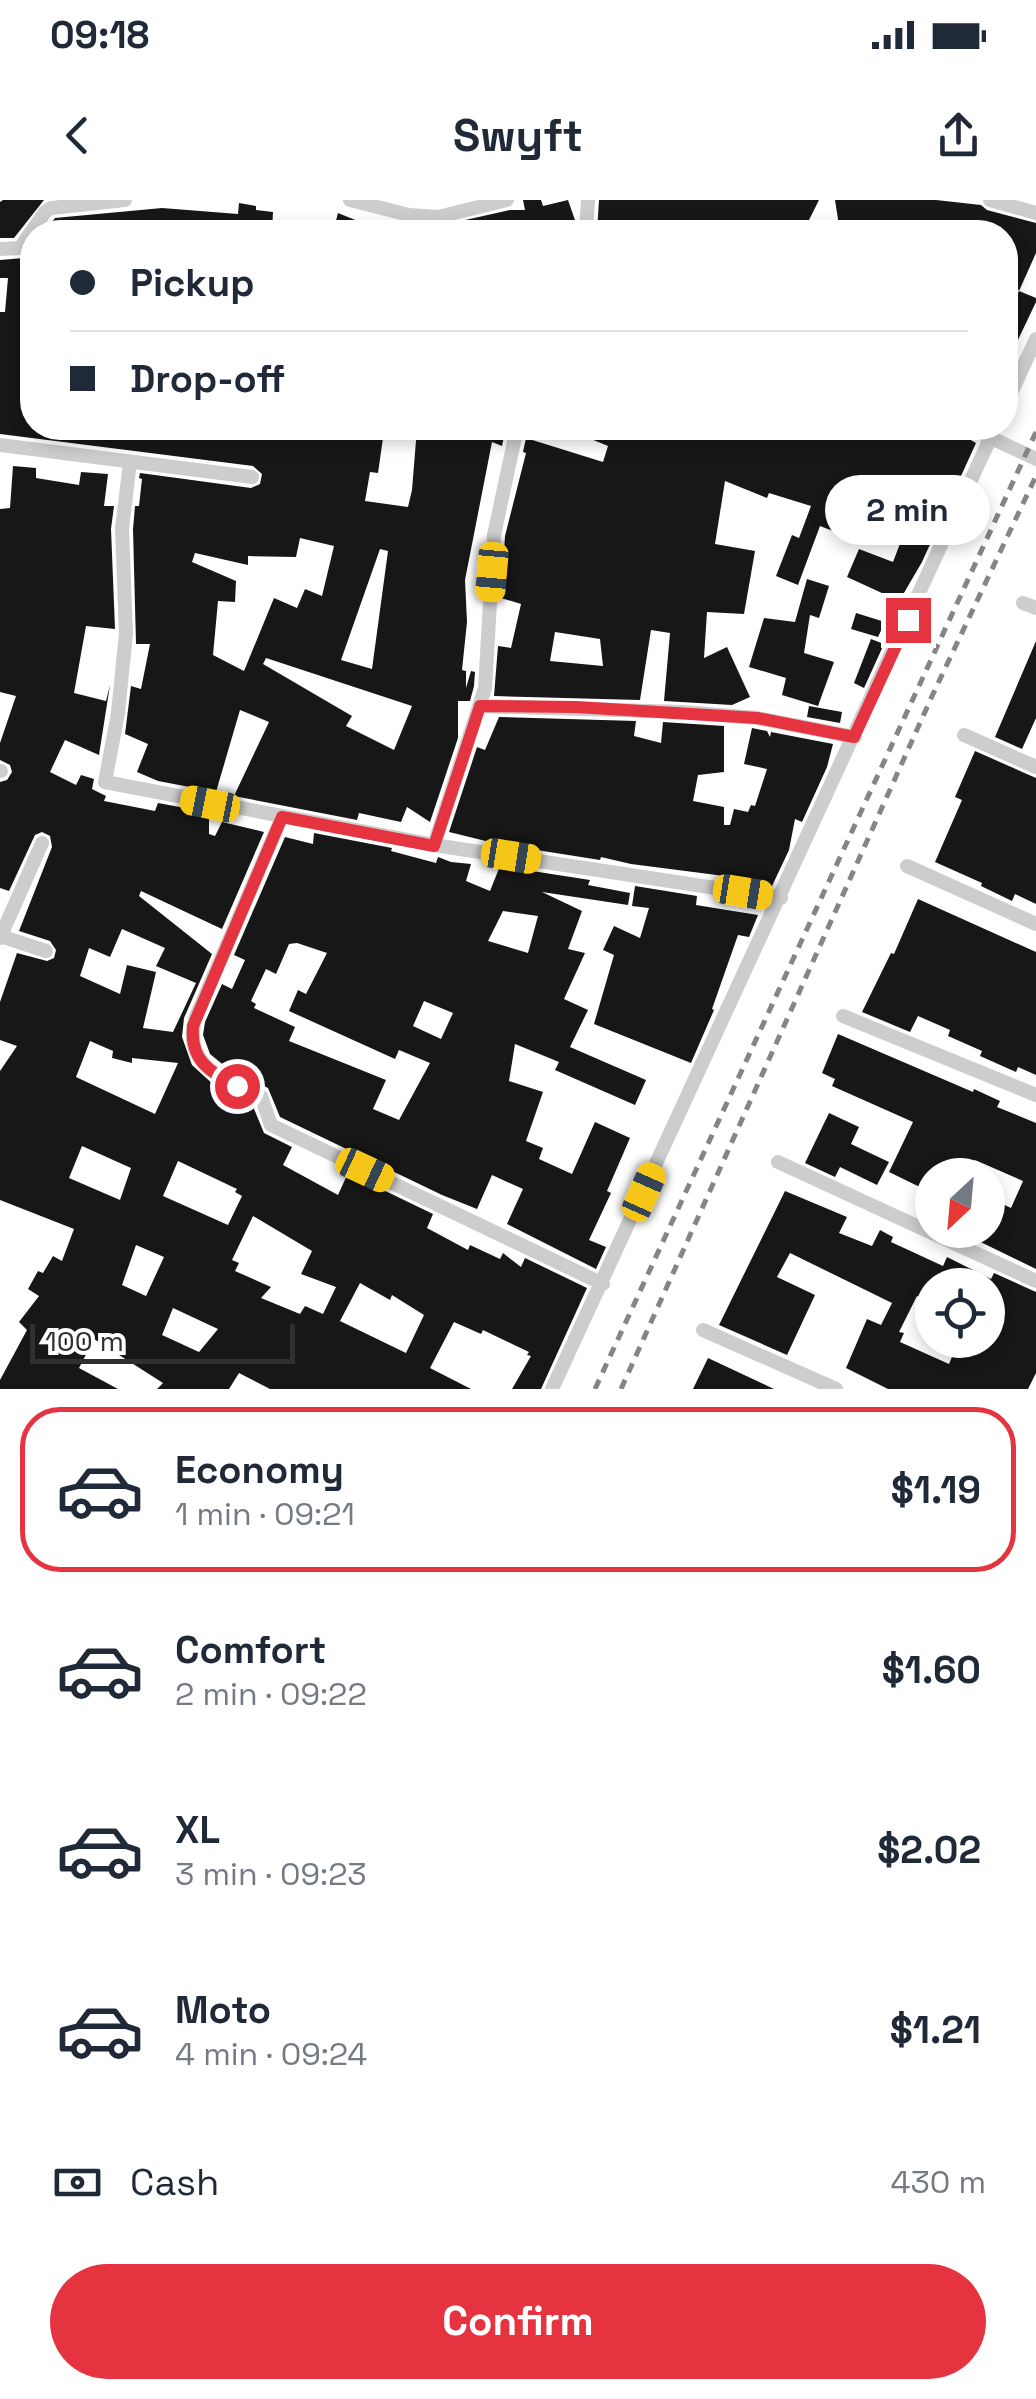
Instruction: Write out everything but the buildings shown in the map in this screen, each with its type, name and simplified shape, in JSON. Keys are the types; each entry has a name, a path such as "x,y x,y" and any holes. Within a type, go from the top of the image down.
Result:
{"street":[{"path":"39,220 50,208 125,200"},
{"path":"350,200 409,215 438,217 507,200"},
{"path":"990,200 1036,213"},
{"path":"1018,378 1036,340"},
{"path":"434,846 486,688 494,535 514,440"},
{"path":"552,1389 989,440"},
{"path":"1006,440 1036,459"},
{"path":"0,445 252,477"},
{"path":"130,462 122,529 126,632 106,782 434,846 781,898"},
{"path":"480,706 757,718 854,737"},
{"path":"964,736 1036,766"},
{"path":"282,817 195,1019 192,1036 198,1060 214,1074 260,1096 271,1126 602,1284"},
{"path":"42,843 0,937 46,951"},
{"path":"907,866 1036,924"},
{"path":"843,1016 1036,1096"},
{"path":"778,1162 1036,1281"},
{"path":"703,1330 836,1389"}],"railway":[{"path":"595,1389 1036,432"},
{"path":"621,1389 933,694 1036,476"}],"route":[{"path":"237,1086 198,1060 193,1026 282,817 434,846 480,706 576,707 757,718 854,737 908,620"}]}
